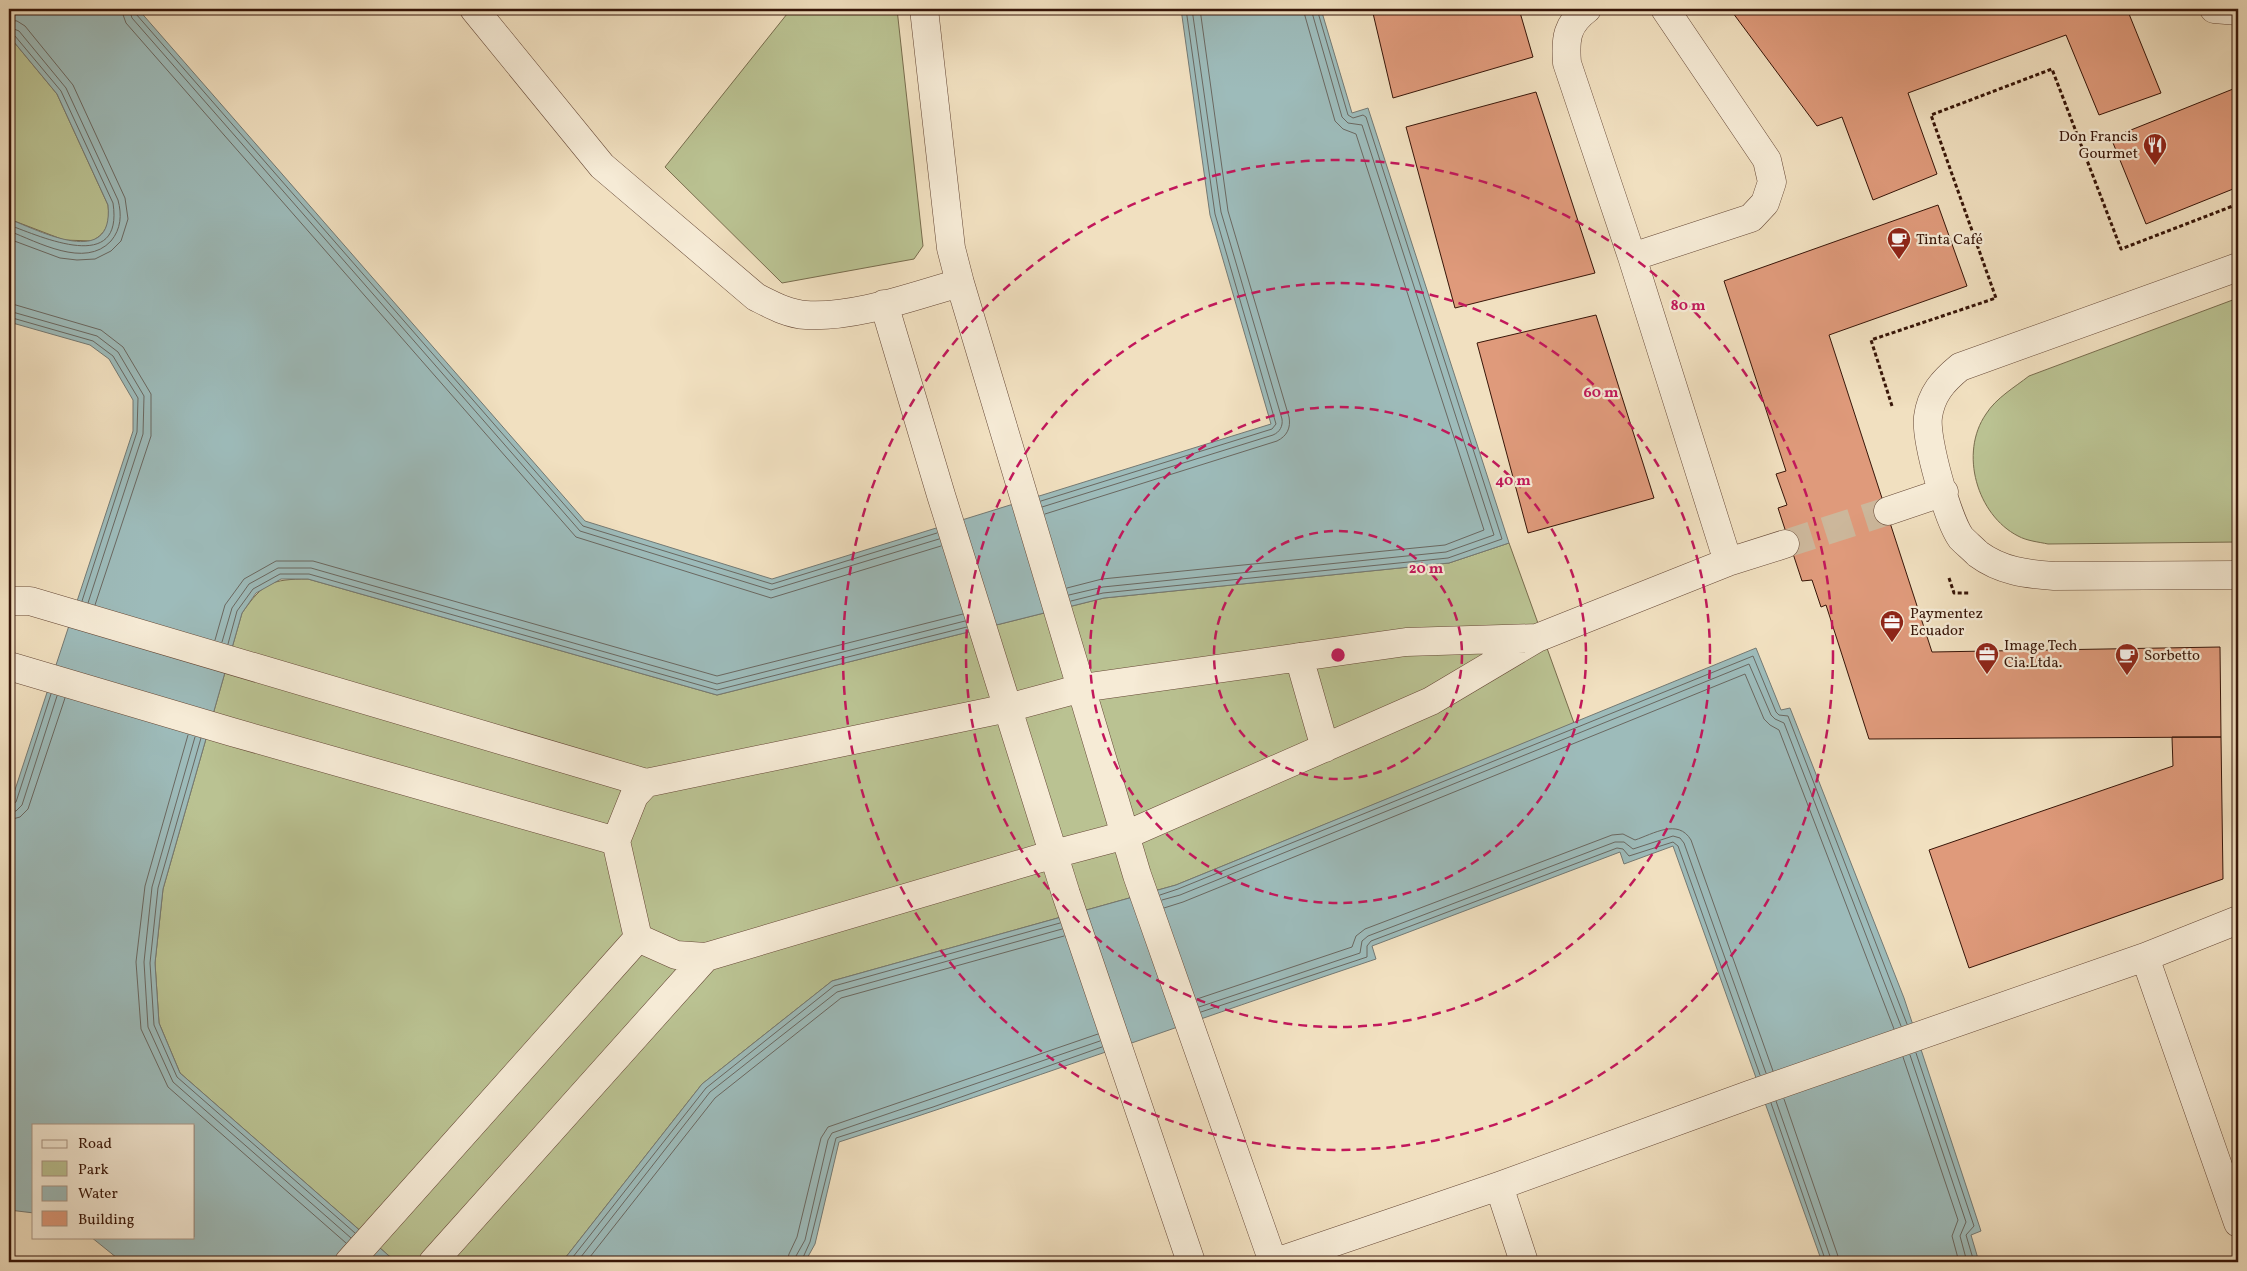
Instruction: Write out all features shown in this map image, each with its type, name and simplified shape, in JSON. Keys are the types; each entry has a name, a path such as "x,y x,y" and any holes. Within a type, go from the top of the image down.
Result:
{"street":[{"path":"474,9 602,166 756,297 780,309 805,315 838,314 884,304 960,283"},
{"path":"924,9 951,248 960,283 1137,875 1274,1262 1499,1186 1750,1094 2145,957 2238,920"},
{"path":"1588,9 1576,18 1565,40 1567,62 1632,256 1728,562"},
{"path":"1632,256 1750,218 1765,202 1772,182 1767,160 1665,9"},
{"path":"2214,9 2238,10"},
{"path":"2238,267 1960,367 1942,382 1933,399 1928,417 1929,442 1953,521 1962,538 1978,554 2001,567 2026,574 2054,576 2238,575"},
{"path":"884,304 941,495 1066,894 1125,1063 1191,1262"},
{"path":"1888,511 1944,492"},
{"path":"638,938 676,955 706,957 1054,854 1126,835 1431,701 1538,638 1728,562 1785,544"},
{"path":"19,601 247,665 646,783 1008,708 1082,688 1406,642 1538,638"},
{"path":"1299,657 1325,748"},
{"path":"13,668 616,841"},
{"path":"638,938 616,841 634,796 646,783"},
{"path":"349,1262 638,938"},
{"path":"435,1261 706,957"},
{"path":"2145,957 2238,1223"},
{"path":"1499,1186 1524,1262"}],"path":[{"path":"1895,415 1871,340 1996,298 1931,115 2052,69 2121,249 2238,204"},
{"path":"1948,574 1954,593"}],"green space":[{"path":"791,9 897,9 923,246 914,259 782,283 665,167"},
{"path":"9,36 57,94 108,205 109,217 107,226 102,234 92,241 64,240 9,219"},
{"path":"2238,298 2238,542 2048,544 2018,536 1992,514 1976,482 1973,464 1974,447 1978,430 1986,414 2000,398 2029,376"},
{"path":"1509,543 1574,723 1176,885 832,981 702,1084 562,1262 396,1262 180,1073 159,1023 155,963 163,889 242,613 262,589 276,582 308,579 717,695 1104,598 1449,563"}],"water":[{"path":"9,9 138,9 585,521 772,579 1271,424 1210,215 1181,9 1321,9 1352,113 1368,108 1509,543 1449,563 1104,598 717,695 308,579 281,579 256,593 242,613 163,889 155,963 159,1023 180,1073 396,1262 122,1262 92,1238 195,1238 195,1124 32,1124 32,1213 9,1210 9,808 133,431 133,400 109,359 90,345 9,322 9,219 56,237 72,241 87,241 99,236 107,225 108,205 57,94 9,36"},
{"path":"1756,648 1781,710 1790,708 1904,998 1981,1231 1971,1235 1979,1262 1822,1262 1673,846 1624,864 1620,852 1372,946 1376,959 839,1142 815,1244 805,1262 562,1262 702,1084 832,981 1176,885"}],"building":[{"path":"1372,9 1519,9 1533,57 1393,98"},
{"path":"1730,9 2127,9 2161,93 2099,115 2066,35 1908,93 1937,174 1873,200 1842,117 1817,126"},
{"path":"2238,87 2238,187 2146,224 2111,138"},
{"path":"1536,92 1595,273 1455,308 1406,127"},
{"path":"1938,205 1967,286 1829,335 1932,652 2220,647 2221,737 1869,739 1826,605 1821,607 1812,580 1802,581 1778,508 1787,505 1776,474 1786,471 1724,281"},
{"path":"1596,315 1654,498 1528,533 1477,343"},
{"path":"2172,737 2221,737 2223,879 1969,968 1929,850 2173,766"}],"tunnel":[{"path":"1785,544 1888,511"}],"place":[{"name":"Don Francis Gourmet","path":"2155,166"},
{"name":"Tinta Café","path":"1899,260"},
{"name":"Paymentez Ecuador","path":"1892,643"},
{"name":"Image Tech Cia.Ltda.","path":"1987,675"},
{"name":"Sorbetto","path":"2127,676"}]}
